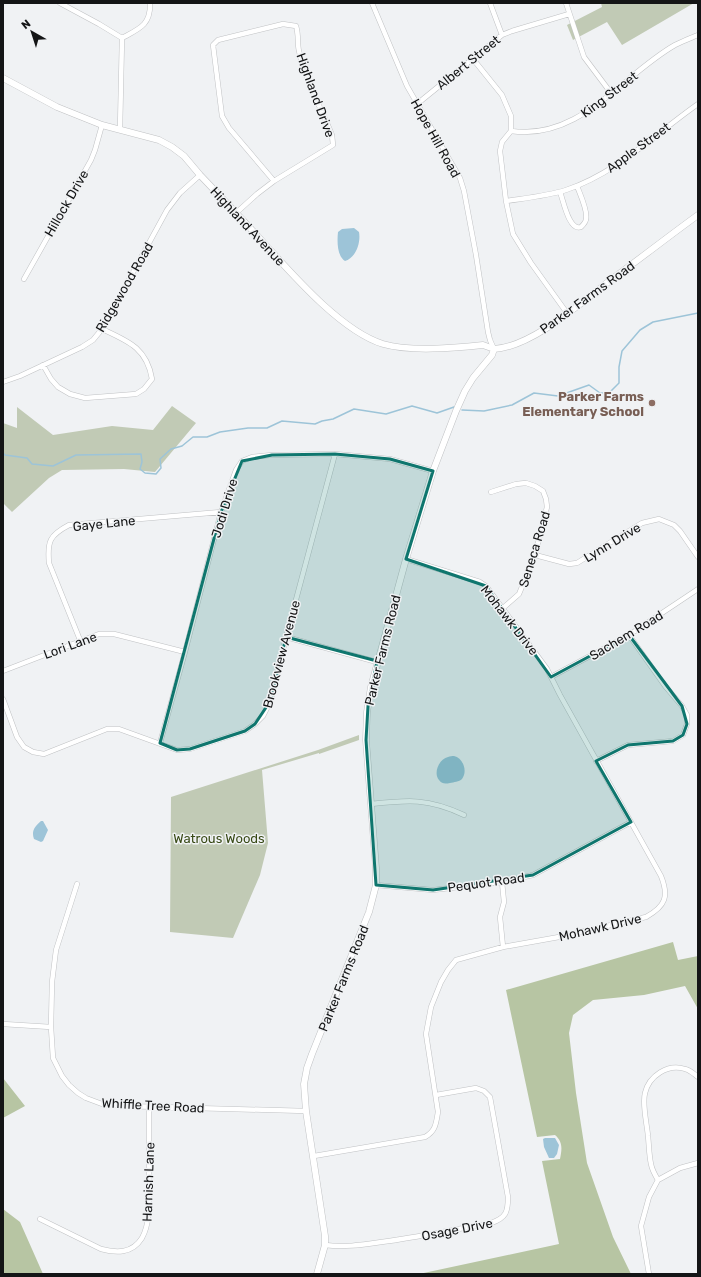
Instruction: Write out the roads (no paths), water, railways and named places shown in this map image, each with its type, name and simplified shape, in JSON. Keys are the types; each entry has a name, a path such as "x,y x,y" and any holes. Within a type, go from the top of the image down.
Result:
{"street":[{"path":"60,3 122,38"},
{"path":"122,38 136,31 147,22 150,11 150,3"},
{"name":"Hope Hill Road","path":"372,3 407,86 456,171 464,191 488,332 494,348"},
{"path":"490,3 502,35"},
{"path":"566,3 584,57 611,93"},
{"name":"Albert Street","path":"417,104 502,35 569,14"},
{"name":"Highland Drive","path":"236,213 274,181 333,145 332,135 305,72 299,50 296,26 284,24 218,40 213,45 222,116 229,128 274,181"},
{"name":"King Street","path":"512,131 524,133 564,125 583,115 676,44 698,34"},
{"path":"120,130 122,38"},
{"path":"473,59 502,95 511,116 512,131 502,142 500,151 506,201 513,234 567,314"},
{"name":"Highland Avenue","path":"3,78 57,108 102,125 159,140 172,147 184,156 313,295 347,324 366,337 393,346 411,348 483,345 494,348"},
{"name":"Apple Street","path":"506,201 560,192 577,186 611,169 698,104"},
{"name":"Hillock Drive","path":"24,279 91,160 102,125"},
{"name":"Ridgewood Road","path":"3,382 20,376 82,347 93,340 102,329 167,210 180,193 200,175"},
{"path":"560,192 569,220 573,225 581,227 586,219 577,186"},
{"name":"Parker Farms Road","path":"317,1274 325,1245 324,1227 306,1111 304,1084 307,1068 312,1054 373,900 376,885 376,868 366,724 370,693 377,662 406,559 433,471 465,391 473,378 492,355 494,348 505,347 528,338 567,314 698,215"},
{"path":"43,365 51,379 58,387 70,394 85,398 136,394 144,389 152,379 150,367 143,355 130,342 102,329"},
{"name":"Jodi Drive","path":"160,743 186,652 222,512 236,470 242,461 252,457 272,455 335,454 390,459 433,471"},
{"name":"Brookview Avenue","path":"3,699 17,737 24,747 32,752 44,754 107,729 119,729 177,750 190,749 245,731 255,724 263,716 271,700 286,637 335,454"},
{"name":"Seneca Road","path":"491,492 516,484 526,483 543,491 547,507 535,555 520,594 503,608"},
{"name":"Gaye Lane","path":"80,640 49,562 48,551 51,539 58,531 69,525 222,512"},
{"name":"Lynn Drive","path":"535,555 569,564 577,563 642,523 659,519 674,525 698,557"},
{"name":"Mohawk Drive","path":"314,1156 425,1137 431,1133 436,1123 438,1112 426,1034 431,1008 441,982 456,960 503,947 559,937 646,917 661,906 665,896 665,887 661,876 596,761 551,677 503,608 486,586 480,582 406,559"},
{"name":"Sachem Road","path":"551,677 629,635 698,589"},
{"name":"Lori Lane","path":"3,671 80,640 99,634 114,634 186,652"},
{"path":"596,761 628,745 673,741 683,734 687,724 687,715 682,706 665,686 629,635"},
{"path":"286,637 377,662"},
{"path":"371,804 404,801 430,802 464,815"},
{"name":"Pequot Road","path":"376,885 433,890 502,882 533,875 631,822"},
{"path":"502,882 504,902 500,917 503,947"},
{"name":"Whiffle Tree Road","path":"77,884 56,950 52,982 51,1026 53,1058 62,1076 69,1085 86,1098 102,1104 306,1111"},
{"path":"3,1024 51,1026"},
{"path":"658,1180 654,1174 651,1163 644,1094 647,1086 654,1076 671,1068 684,1068 690,1070 698,1077"},
{"name":"Osage Drive","path":"325,1245 340,1247 352,1246 413,1237 491,1223 499,1220 505,1215 508,1209 508,1197 490,1096 484,1091 476,1088 436,1095"},
{"name":"Harnish Lane","path":"40,1219 101,1249 120,1252 127,1250 141,1240 146,1228 148,1208 149,1106"},
{"path":"649,1274 641,1226 648,1197 658,1180 680,1168 698,1163"}],"water":[{"path":"354,228 359,232 357,249 352,257 345,261 340,256 339,252 338,232 342,229"},
{"path":"450,756 460,759 464,765 464,776 458,781 447,784 442,783 437,777 438,767 442,760"},
{"path":"41,821 43,821 48,830 43,841 41,842 34,839 33,831"},
{"path":"555,1138 559,1145 557,1154 554,1158 549,1158 544,1147 543,1139"}],"waterway":[{"path":"462,410 484,411 512,405 534,393 558,396 589,385 600,393 609,393 619,383 619,367 622,351 640,330 653,322 698,313"},
{"path":"3,453 5,455 27,458 32,464 53,466 76,455 141,454 142,462 140,469 145,473 156,474 161,468 160,459 171,449 182,446 193,437 207,437 220,432 248,428 267,428 282,421 315,424 333,419 354,409 386,414 412,406 437,413 454,407"}],"place":[{"name":"Parker Farms Elementary School","path":"652,403"}],"park label":[{"name":"Watrous Woods","path":"219,838"}]}
